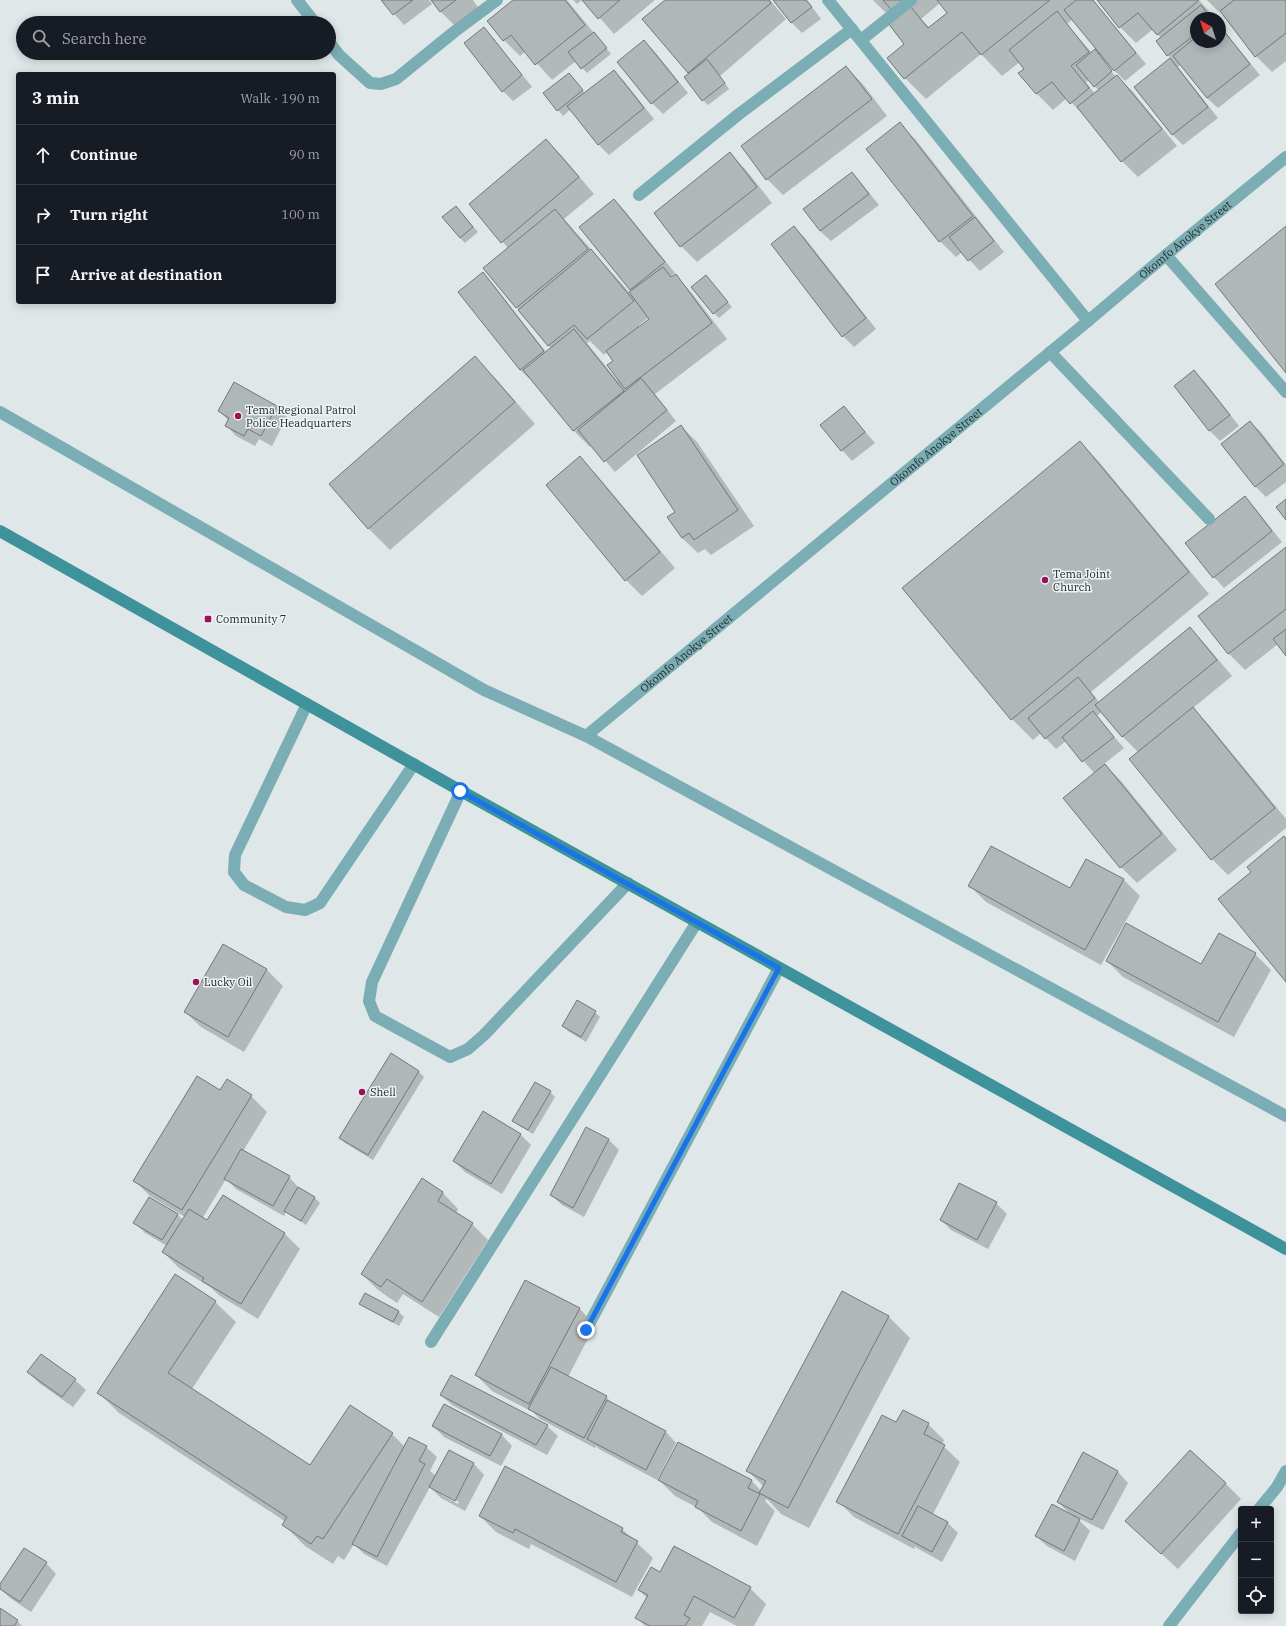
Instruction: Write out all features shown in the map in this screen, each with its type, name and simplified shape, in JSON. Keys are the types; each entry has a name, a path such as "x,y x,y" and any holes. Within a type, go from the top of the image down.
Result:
{"main road":[{"path":"0,531 460,791 1286,1249"}],"street":[{"path":"297,0 310,16"},
{"path":"336,51 370,83 381,84 396,79 454,32 497,0"},
{"path":"828,0 1088,321"},
{"path":"861,40 911,0"},
{"path":"639,195 739,114 852,30"},
{"name":"Okomfo Anokye Street","path":"586,736 1286,157"},
{"path":"1166,255 1286,392"},
{"path":"1050,352 1208,519"},
{"path":"0,412 484,690 586,736 1286,1116"},
{"path":"307,704 235,855 234,872 244,885 286,907 305,910 320,904 414,764"},
{"path":"460,791 372,982 369,1001 375,1016 450,1057 468,1049 484,1035 628,884"},
{"path":"431,1342 697,922"},
{"path":"586,1330 779,968"},
{"path":"1261,1506 1277,1487 1286,1471"},
{"path":"1168,1626 1238,1537"}],"building":[{"path":"381,0 413,0 393,15"},
{"path":"431,0 456,0 440,12"},
{"path":"513,0 565,0 585,25 535,65 511,35 503,41 487,21"},
{"path":"582,0 620,0 598,19"},
{"path":"665,0 769,0 771,3 688,73 642,19"},
{"path":"773,0 806,0 812,7 791,23"},
{"path":"883,0 909,0 894,13"},
{"path":"937,0 1050,0 981,55 962,32 904,79 887,58 904,44 888,23 910,6 928,28 947,13"},
{"path":"1076,0 1093,0 1136,53 1114,71 1064,10"},
{"path":"1097,0 1198,1 1157,35 1138,13 1119,28"},
{"path":"1234,0 1286,0 1286,33 1255,57 1226,19 1226,12 1220,11"},
{"path":"1201,5 1206,12 1192,12"},
{"path":"1057,11 1089,52 1071,66 1089,88 1070,104 1052,82 1036,94 1018,73 1024,69 1009,50"},
{"path":"1190,14 1190,39 1167,56 1156,41"},
{"path":"484,27 522,75 502,92 464,43"},
{"path":"594,32 607,48 581,69 568,52"},
{"path":"1226,34 1250,64 1207,98 1173,56 1190,42 1190,48 1226,48"},
{"path":"644,40 678,82 651,104 617,62"},
{"path":"1095,49 1112,71 1094,87 1076,65"},
{"path":"1170,58 1208,107 1172,135 1134,87"},
{"path":"707,59 725,83 702,101 684,77"},
{"path":"846,66 872,99 766,180 741,146"},
{"path":"614,70 644,108 598,145 567,106"},
{"path":"569,73 583,90 557,111 543,93"},
{"path":"1117,75 1162,129 1121,162 1077,107"},
{"path":"900,122 973,216 939,242 866,149"},
{"path":"546,139 579,177 501,243 469,204"},
{"path":"730,152 757,187 680,247 654,213"},
{"path":"852,172 869,194 820,231 803,209"},
{"path":"614,199 665,262 630,290 579,227"},
{"path":"456,206 473,227 460,238 442,217"},
{"path":"555,209 588,249 516,308 483,268"},
{"path":"975,217 994,241 968,261 949,237"},
{"path":"794,226 866,318 842,337 771,244"},
{"path":"1286,226 1286,373 1215,284"},
{"path":"591,249 634,301 587,339 574,325 548,346 518,310"},
{"path":"663,267 671,277 676,274 712,323 625,389 607,365 613,361 606,351 649,319 629,292"},
{"path":"483,272 544,351 520,370 458,292"},
{"path":"706,275 728,302 713,314 691,287"},
{"path":"574,329 624,391 573,431 523,370"},
{"path":"475,356 515,402 368,529 329,484"},
{"path":"1194,370 1230,415 1209,431 1174,386"},
{"path":"641,378 667,410 604,462 578,430"},
{"path":"234,382 277,406 261,436 248,429 244,436 225,426 229,418 218,411"},
{"path":"844,406 865,432 841,451 820,425"},
{"path":"1250,421 1284,464 1255,487 1221,444"},
{"path":"681,425 738,510 694,540 689,533 682,538 667,517 675,512 637,455"},
{"name":"Tema Joint Church","path":"1080,441 1189,572 1011,720 902,588"},
{"path":"580,456 660,552 625,581 546,485"},
{"path":"1245,496 1272,531 1213,578 1185,543"},
{"path":"1286,499 1286,520 1276,507"},
{"path":"1286,547 1286,609 1228,654 1198,616"},
{"path":"1190,627 1217,660 1122,737 1095,705"},
{"path":"1286,629 1286,656 1273,639"},
{"path":"1078,677 1095,698 1045,739 1028,718"},
{"path":"1193,707 1275,808 1211,860 1129,759"},
{"path":"1093,711 1114,737 1082,762 1062,737"},
{"path":"1105,764 1162,834 1120,868 1063,798"},
{"path":"1284,836 1286,839 1286,982 1218,899 1251,872 1247,867"},
{"path":"991,846 1070,888 1086,859 1124,879 1085,950 968,886"},
{"path":"1126,923 1201,964 1219,933 1256,953 1218,1022 1106,961"},
{"path":"223,944 267,969 228,1037 184,1012"},
{"path":"577,1000 596,1011 581,1037 562,1026"},
{"path":"391,1053 419,1071 368,1155 339,1138"},
{"path":"197,1076 220,1090 227,1079 252,1095 182,1210 133,1181"},
{"path":"535,1082 551,1091 528,1130 512,1121"},
{"path":"483,1111 521,1134 491,1184 453,1161"},
{"path":"586,1127 609,1139 573,1208 550,1195"},
{"path":"241,1149 290,1176 273,1206 224,1179"},
{"path":"422,1178 443,1192 438,1201 473,1223 422,1302 387,1279 381,1287 361,1274"},
{"path":"959,1183 997,1202 977,1240 940,1220"},
{"path":"298,1187 315,1197 301,1221 284,1211"},
{"path":"223,1195 285,1233 241,1304 202,1281 204,1278 162,1252 189,1209 207,1220"},
{"path":"149,1197 178,1214 162,1240 133,1223"},
{"path":"175,1274 216,1301 168,1373 310,1465 350,1405 393,1433 323,1539 317,1536 311,1544 282,1525 287,1517 97,1393"},
{"path":"525,1280 580,1308 529,1404 475,1375"},
{"path":"842,1291 889,1316 788,1508 759,1493 766,1481 746,1471"},
{"path":"365,1293 399,1311 393,1322 359,1304"},
{"path":"41,1354 76,1379 62,1397 27,1372"},
{"path":"551,1367 607,1396 584,1438 528,1409"},
{"path":"451,1375 548,1425 536,1445 440,1395"},
{"path":"607,1400 666,1431 646,1470 587,1439"},
{"path":"444,1404 502,1434 490,1456 432,1426"},
{"path":"903,1410 929,1423 924,1434 945,1445 898,1534 836,1502 882,1415 896,1422"},
{"path":"409,1437 427,1446 419,1461 425,1464 377,1557 352,1544"},
{"path":"678,1442 752,1480 748,1488 760,1494 741,1531 695,1507 698,1501 658,1480"},
{"path":"449,1450 474,1463 455,1501 429,1487"},
{"path":"1190,1450 1226,1483 1161,1554 1125,1521"},
{"path":"1083,1452 1118,1471 1092,1520 1057,1502"},
{"path":"505,1466 623,1528 621,1532 638,1541 616,1582 515,1529 513,1533 479,1516"},
{"path":"1052,1504 1080,1519 1064,1551 1035,1536"},
{"path":"918,1506 948,1522 932,1552 902,1536"},
{"path":"674,1546 751,1587 734,1618 694,1596 684,1615 690,1618 685,1626 650,1626 635,1618 648,1595 638,1590 651,1567 660,1572"},
{"path":"24,1548 47,1562 20,1602 0,1589 0,1584"},
{"path":"0,1608 18,1620 14,1626 0,1626"}],"place":[{"name":"Tema Regional Patrol Police Headquarters","path":"238,416"},
{"name":"Tema Joint Church","path":"1045,580"},
{"name":"Community 7","path":"208,619"},
{"name":"Lucky Oil","path":"196,982"},
{"name":"Shell","path":"362,1092"}],"route":[{"path":"460,791 779,968 586,1330"}]}
